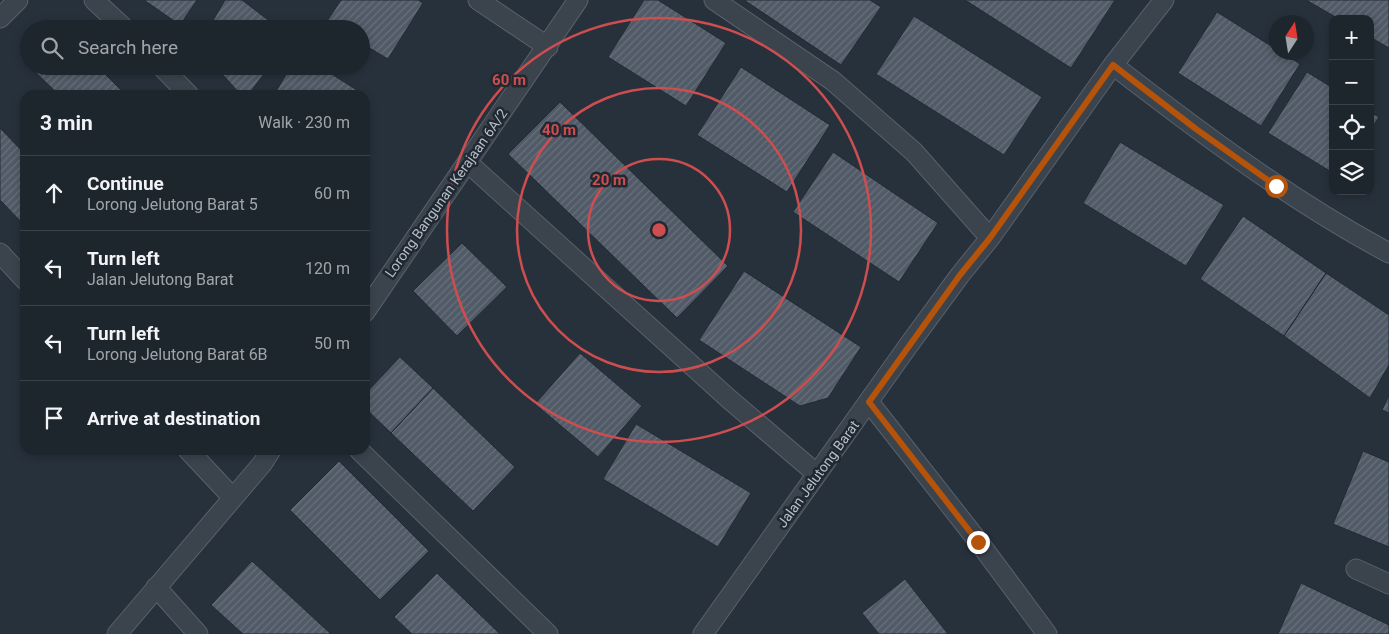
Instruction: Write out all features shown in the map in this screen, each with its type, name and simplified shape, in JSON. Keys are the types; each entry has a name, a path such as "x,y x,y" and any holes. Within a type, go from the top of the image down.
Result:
{"street":[{"path":"0,18 18,0"},
{"path":"94,0 115,20"},
{"path":"478,0 548,47"},
{"name":"Lorong Bangunan Kerajaan 6A/2","path":"371,287 467,162 548,47 578,0"},
{"path":"714,0 834,81 914,152 990,238"},
{"name":"Jalan Jelutong Barat","path":"703,634 1113,65 1164,0"},
{"path":"1113,65 1196,129 1276,186 1389,253"},
{"path":"170,75 184,90"},
{"path":"467,162 729,399 817,474"},
{"path":"0,253 20,275"},
{"path":"869,402 1047,634"},
{"path":"193,455 233,498"},
{"path":"117,634 268,455"},
{"path":"364,455 548,634"},
{"path":"1356,569 1389,584"},
{"path":"156,587 198,634"}],"building":[{"path":"144,0 197,0 183,20 173,20"},
{"path":"225,0 242,0 268,20 213,20"},
{"path":"341,0 418,0 423,3 388,59 370,48 370,20 328,20"},
{"path":"644,0 658,0 726,43 686,106 608,57"},
{"path":"744,0 870,0 881,7 841,65"},
{"path":"965,0 1115,0 1071,68"},
{"path":"1306,0 1389,0 1389,48 1374,39 1374,15 1332,15"},
{"path":"1217,12 1269,45 1269,60 1294,60 1300,64 1261,126 1178,73"},
{"path":"914,16 1042,97 1004,155 876,74"},
{"path":"741,67 830,125 787,192 697,135"},
{"path":"1307,72 1329,86 1329,171 1268,133"},
{"path":"38,75 106,75 121,90 54,90"},
{"path":"223,75 263,75 252,90 237,90"},
{"path":"286,75 333,75 357,90 277,90"},
{"path":"560,102 728,266 677,318 508,154"},
{"path":"1374,114 1379,117 1374,125"},
{"path":"0,128 20,149 20,221 0,200"},
{"path":"1120,142 1224,205 1186,266 1083,203"},
{"path":"833,152 938,223 899,282 793,212"},
{"path":"1243,216 1326,273 1284,336 1200,279"},
{"path":"462,243 507,287 457,336 413,291"},
{"path":"744,271 861,347 828,398 800,406 699,340"},
{"path":"1326,273 1389,315 1389,365 1370,398 1284,336"},
{"path":"580,353 642,406 598,457 535,404"},
{"path":"400,357 433,388 391,433 370,413 370,389"},
{"path":"433,388 515,467 473,511 391,433"},
{"path":"1389,395 1389,413 1382,410"},
{"path":"636,424 751,493 718,547 603,479"},
{"path":"1363,451 1389,462 1389,547 1333,524"},
{"path":"339,461 429,551 380,600 290,510"},
{"path":"252,561 331,634 243,634 211,605"},
{"path":"437,573 500,634 412,634 394,617"},
{"path":"905,579 948,634 879,634 862,613"},
{"path":"1301,583 1389,625 1389,634 1278,634"}],"route":[{"path":"978,542 869,402 960,275 990,238 1113,65 1196,129 1276,186"}]}
